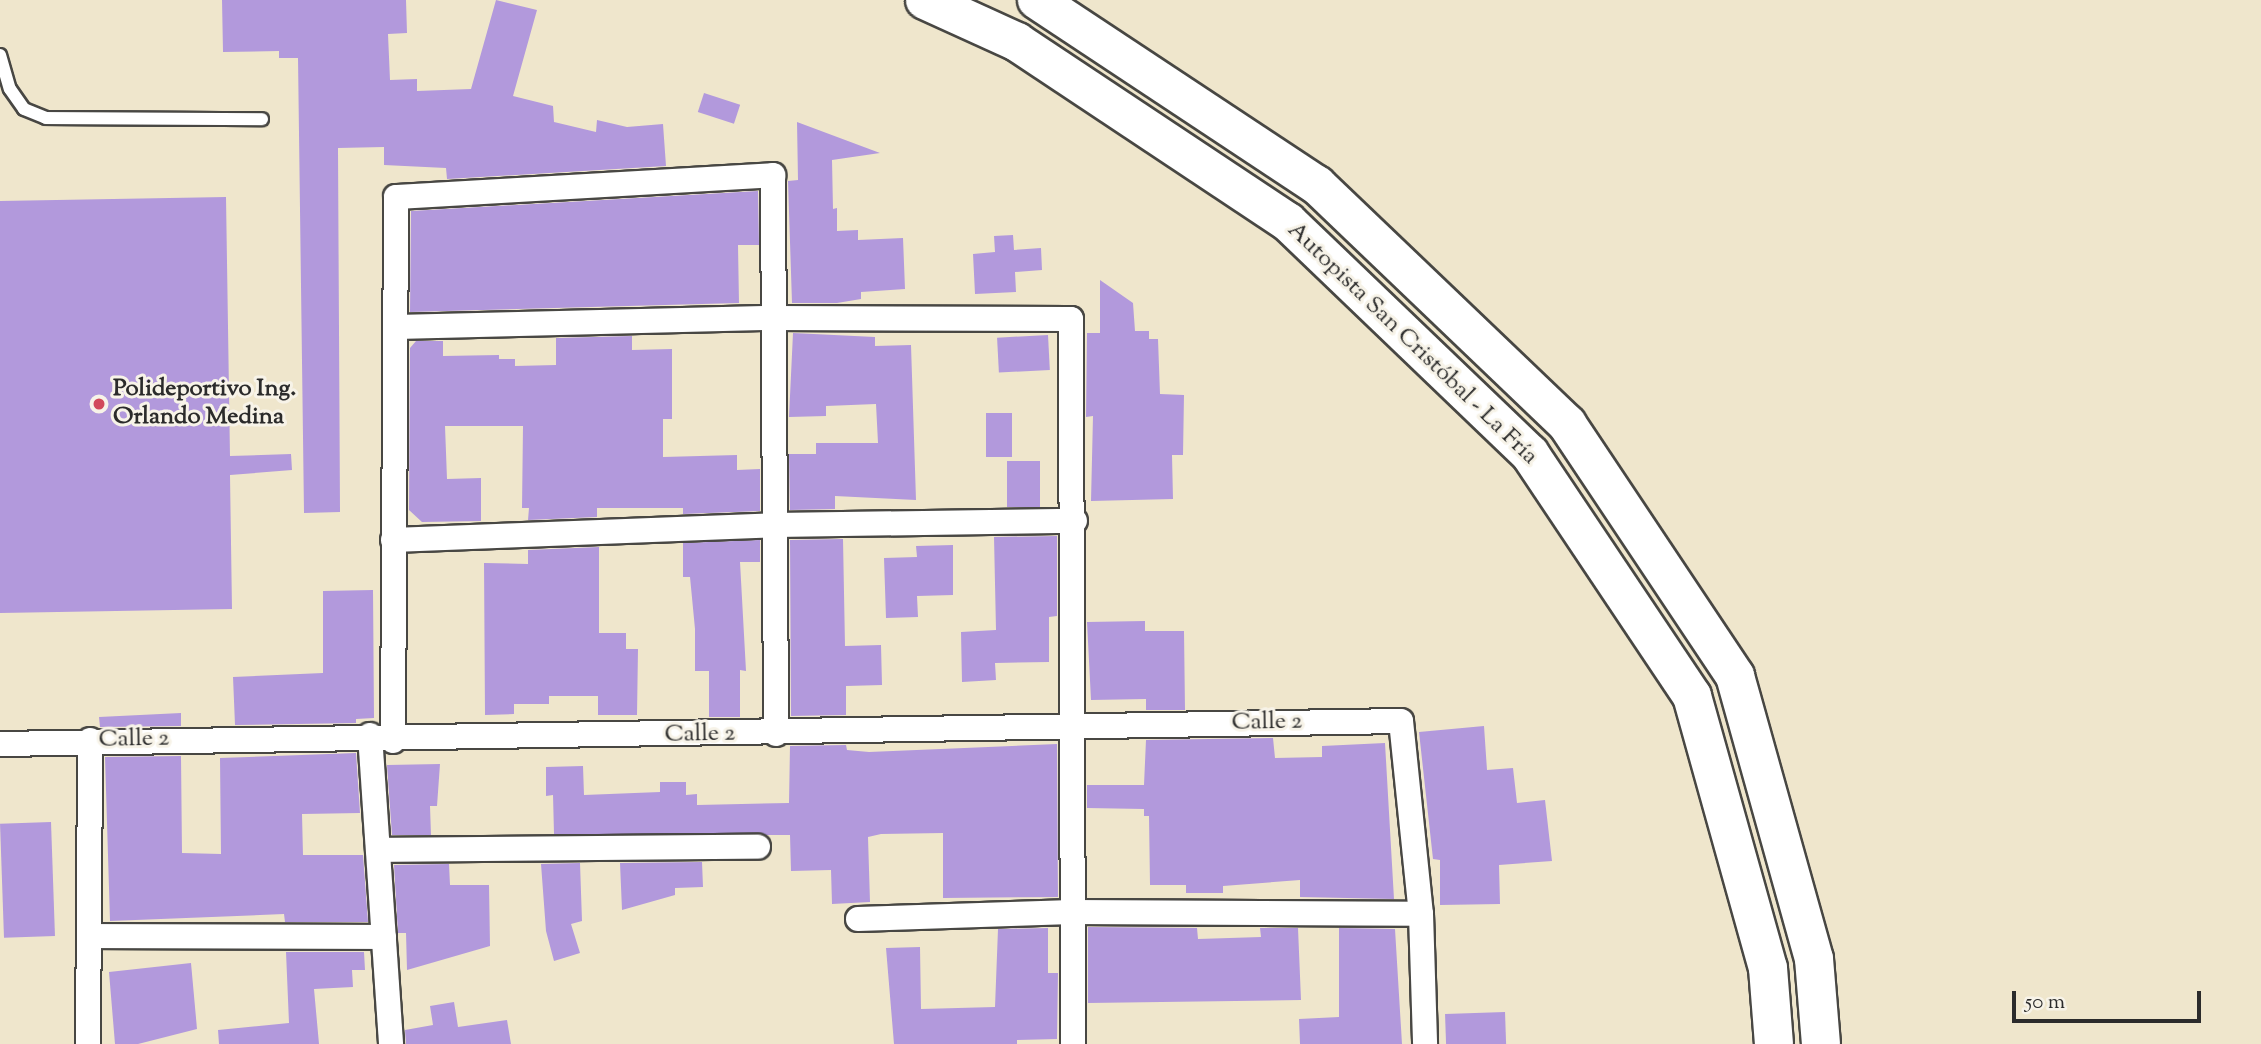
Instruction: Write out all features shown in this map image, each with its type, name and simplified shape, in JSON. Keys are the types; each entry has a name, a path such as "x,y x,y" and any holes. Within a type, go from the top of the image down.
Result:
{"highway":[{"name":"Autopista San Cristóbal - La Fría","path":"925,0 1017,42 1288,222 1530,454 1692,696 1768,968 1774,1044"},
{"name":"Autopista San Cristóbal - La Fría","path":"1037,0 1317,185 1567,424 1735,676 1814,959 1821,1044"}],"street":[{"path":"391,1044 380,850 381,738 393,540 396,197 774,175 776,734"},
{"path":"396,327 774,318 1071,319 1075,521 1071,725 1073,1044"},
{"path":"393,540 775,525 1075,521"},
{"name":"Calle 2","path":"0,744 90,740 776,734 1071,725 1401,721 1421,914"},
{"path":"88,1044 92,936 90,740"},
{"path":"380,850 758,847"},
{"path":"858,919 1072,912 1421,914 1426,1044"},
{"path":"92,936 384,937"}],"lane":[{"path":"0,55 10,89 24,109 46,118 262,119"}],"building":[{"path":"222,0 406,0 407,33 388,34 390,80 417,79 417,91 471,89 496,0 537,10 513,96 553,106 554,122 596,132 597,120 627,127 663,124 666,166 447,179 446,168 384,165 384,147 338,148 340,512 304,513 298,58 279,58 279,51 223,52"},
{"path":"704,93 740,105 734,124 698,112"},
{"path":"797,122 880,153 832,160 833,209 837,208 837,231 858,230 858,240 903,238 905,289 861,292 861,299 837,303 792,303 788,181 798,180"},
{"path":"758,191 759,245 738,245 739,303 410,312 411,211"},
{"path":"226,197 230,456 291,454 292,470 230,475 232,609 0,613 0,201"},
{"path":"1013,235 1014,250 1041,248 1042,270 1015,272 1016,292 975,294 973,254 995,252 994,236"},
{"path":"1100,280 1133,303 1135,331 1149,331 1149,339 1158,339 1160,394 1184,395 1183,455 1172,455 1173,499 1091,501 1093,416 1086,417 1087,333 1100,333"},
{"path":"793,333 875,337 875,346 911,345 916,500 835,496 835,509 790,510 789,454 816,454 816,443 878,443 876,404 826,406 826,416 789,417"},
{"path":"1048,335 1050,370 999,373 997,338"},
{"path":"632,336 632,350 672,349 672,419 663,419 663,457 737,455 737,470 760,469 760,511 683,514 683,508 597,508 597,517 528,520 529,508 522,508 523,426 445,426 447,479 481,478 481,521 422,522 409,510 410,348 416,341 443,341 443,356 499,355 499,359 515,359 515,366 556,365 556,338"},
{"path":"986,413 1012,413 1012,457 986,457"},
{"path":"1007,461 1040,461 1040,507 1007,507"},
{"path":"1057,536 1057,616 1049,617 1049,662 995,663 996,680 962,682 961,632 996,630 994,537"},
{"path":"843,539 845,646 881,645 882,685 846,686 846,715 791,716 790,540"},
{"path":"760,540 760,562 740,562 746,671 740,670 740,717 709,717 709,671 695,671 695,629 690,577 683,577 683,543"},
{"path":"953,545 953,595 917,596 918,617 886,618 884,558 917,557 916,546"},
{"path":"599,547 599,633 626,633 626,649 638,649 637,715 598,715 598,696 549,696 549,704 514,704 514,714 485,715 484,563 528,564 528,550"},
{"path":"373,590 374,718 356,719 356,723 235,725 233,677 323,673 323,591"},
{"path":"1145,621 1145,631 1184,631 1185,710 1146,710 1146,699 1091,700 1087,622"},
{"path":"181,713 181,726 100,727 99,717"},
{"path":"1484,726 1487,770 1513,768 1517,803 1545,800 1552,861 1499,865 1500,904 1440,905 1440,860 1433,859 1419,732"},
{"path":"1273,738 1275,758 1322,757 1322,746 1385,743 1394,899 1300,897 1300,880 1223,886 1223,893 1186,893 1186,885 1150,885 1149,816 1144,816 1144,809 1087,808 1087,785 1144,785 1146,740"},
{"path":"1057,744 1058,897 943,898 943,833 881,834 868,837 870,902 832,904 831,870 791,871 790,835 554,834 553,795 546,796 546,767 583,766 584,795 660,792 660,782 686,782 686,795 697,794 697,805 789,803 790,746 846,745 847,750 869,752"},
{"path":"356,753 360,813 302,814 303,855 363,855 368,922 285,922 284,914 110,921 105,757 181,756 182,853 221,854 220,758"},
{"path":"440,764 437,806 430,806 431,835 392,835 387,765"},
{"path":"51,822 55,936 4,938 0,824"},
{"path":"702,862 703,887 675,888 675,895 622,910 620,863"},
{"path":"580,863 582,921 571,924 580,953 554,961 546,931 541,864"},
{"path":"449,864 450,885 489,885 490,946 407,970 406,933 398,933 394,865"},
{"path":"1088,927 1197,928 1198,939 1261,937 1260,928 1298,928 1301,1000 1088,1003"},
{"path":"1048,928 1048,973 1058,973 1057,1039 1017,1040 1017,1044 894,1044 886,948 920,947 921,1009 995,1007 998,929"},
{"path":"1339,928 1395,929 1402,1044 1300,1044 1299,1019 1339,1017"},
{"path":"286,952 364,952 365,970 352,970 353,987 314,989 319,1044 219,1044 218,1030 289,1023"},
{"path":"191,963 197,1029 138,1044 115,1044 109,972"},
{"path":"454,1002 458,1027 507,1020 511,1044 406,1044 405,1030 433,1025 430,1006"},
{"path":"1505,1012 1506,1044 1446,1044 1445,1014"}],"place":[{"name":"Polideportivo Ing. Orlando Medina","path":"99,404"}]}
